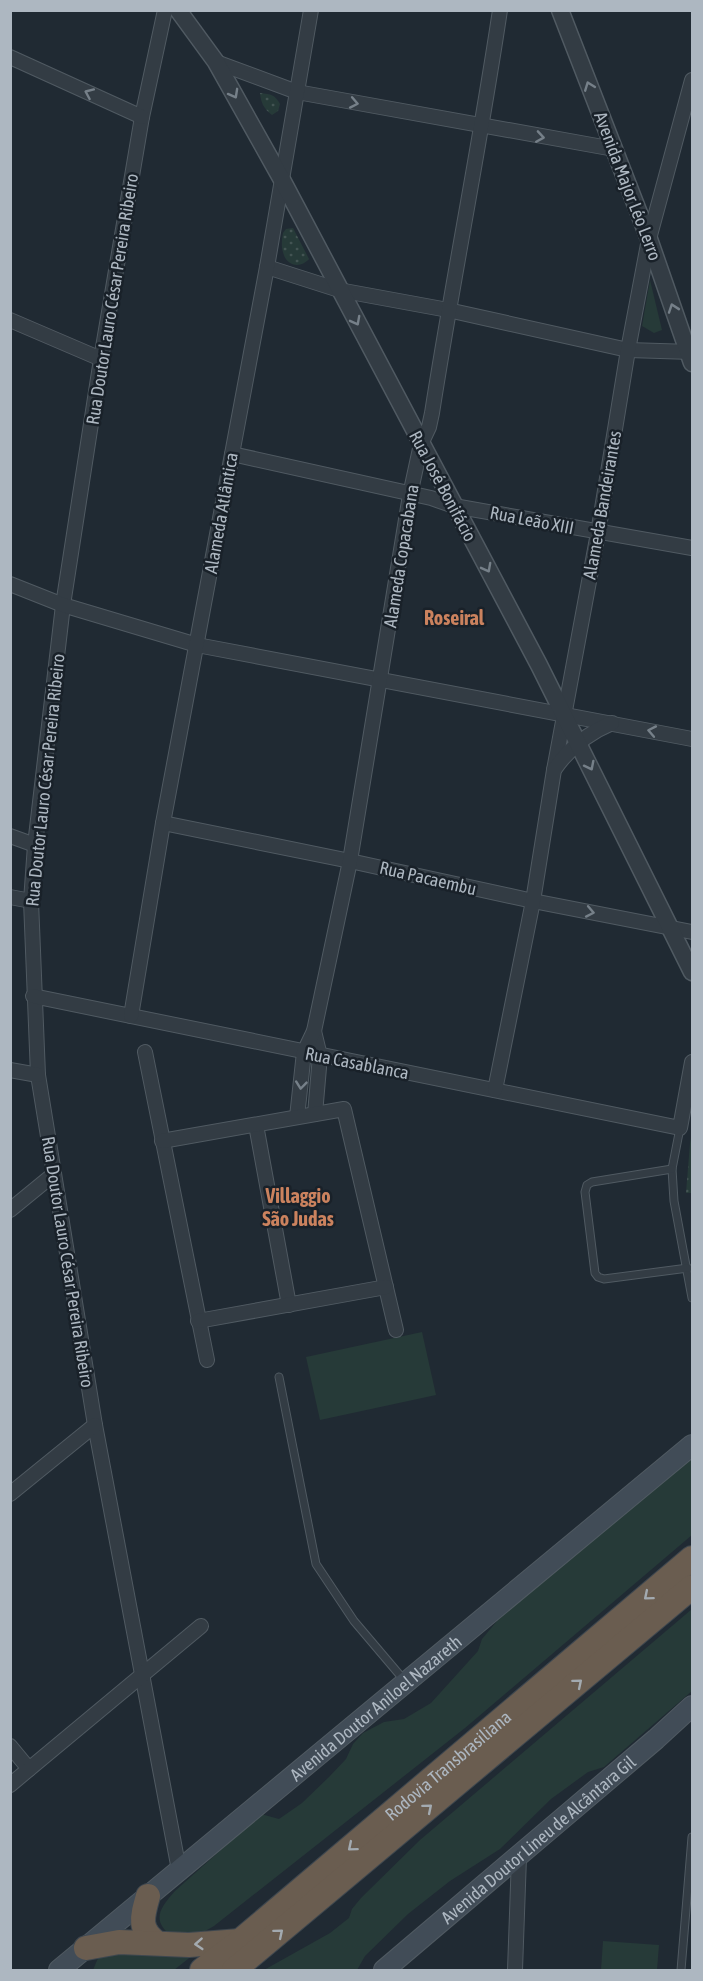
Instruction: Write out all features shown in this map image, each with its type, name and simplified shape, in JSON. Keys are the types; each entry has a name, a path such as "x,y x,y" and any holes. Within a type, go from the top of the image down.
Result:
{"highway":[{"name":"Rodovia Transbrasiliana","path":"202,1971 693,1558"},
{"name":"Rodovia Transbrasiliana","path":"234,1971 693,1587"},
{"path":"148,1896 143,1912 143,1925 147,1936 157,1943"},
{"path":"86,1948 119,1942 189,1945 240,1941"}],"main road":[{"name":"Avenida Doutor Aniloel Nazareth","path":"59,1971 693,1445"},
{"name":"Avenida Doutor Lineu de Alcântara Gil","path":"384,1971 693,1706"}],"street":[{"name":"Rua Doutor Lauro César Pereira Ribeiro","path":"165,10 142,117 101,359 63,605 35,845 31,901 38,1076 94,1425 179,1870"},
{"name":"Rua José Bonifácio","path":"178,10 216,62 281,178 578,742 693,972"},
{"name":"Alameda Atlântica","path":"131,1016 163,823 267,267 311,10"},
{"name":"Alameda Copacabana","path":"297,1117 304,1052 314,1031 350,861 410,495 421,444 431,420 448,310 483,127 500,10"},
{"name":"Avenida Major Léo Lerro","path":"560,10 649,239 691,355"},
{"path":"10,57 142,117"},
{"path":"216,62 297,92 614,149"},
{"name":"Alameda Bandeirantes","path":"495,1090 533,901 563,714 598,533 649,239 693,80"},
{"path":"267,267 339,290 448,310 628,350 691,355"},
{"path":"10,320 101,359"},
{"name":"Rua Leão XIII","path":"232,454 431,498 454,506 693,548"},
{"path":"10,584 63,605 197,645 693,739"},
{"path":"554,770 578,742 612,723"},
{"name":"Rua Pacaembu","path":"163,823 533,901 693,932"},
{"path":"10,836 35,845"},
{"path":"10,897 31,901"},
{"name":"Rua Casablanca","path":"33,996 680,1128"},
{"name":"Alameda Copacabana","path":"314,1031 320,1056 315,1114"},
{"path":"145,1052 207,1360"},
{"path":"680,1128 693,1062"},
{"path":"10,1070 38,1076"},
{"path":"162,1141 344,1109 396,1330"},
{"path":"256,1125 289,1305"},
{"path":"10,1210 54,1174"},
{"path":"198,1321 386,1287"},
{"path":"10,1494 94,1425"},
{"path":"10,1785 201,1626"},
{"path":"10,1746 29,1769"},
{"path":"515,1971 519,1857"}],"lane":[{"path":"680,1128 672,1170 674,1201 693,1298"},
{"path":"672,1170 592,1182 587,1185 585,1192 595,1272 598,1277 604,1279 687,1268"},
{"path":"279,1377 316,1564 354,1621 406,1682"},
{"path":"681,1971 693,1837"}],"green space":[{"path":"260,93 276,99 280,104 278,111 272,115 267,110 262,103"},
{"path":"293,228 309,259 298,265 287,260 282,247 283,233 286,229"},
{"path":"650,280 662,330 654,333 642,326"},
{"path":"692,1132 692,1193 686,1193 690,1144"},
{"path":"422,1332 436,1395 320,1420 306,1357"},
{"path":"692,1453 692,1535 465,1728 214,1926 200,1934 173,1937 166,1931 162,1926 160,1915 175,1891 261,1814 279,1819 302,1803 346,1759 353,1744 363,1733 384,1722 404,1719 431,1703 478,1651 482,1639 497,1621 549,1573 593,1540"},
{"path":"692,1609 692,1691 604,1767 588,1772 551,1799 500,1849 450,1881 408,1914 365,1956 357,1970 264,1970 330,1933 349,1918 352,1909 361,1898 420,1840"},
{"path":"603,1941 659,1945 657,1970 601,1970"},
{"path":"101,1951 193,1955 174,1970 93,1970"}],"district":[{"name":"Roseiral","path":"454,617"},
{"name":"Villaggio São Judas","path":"298,1206"}]}
